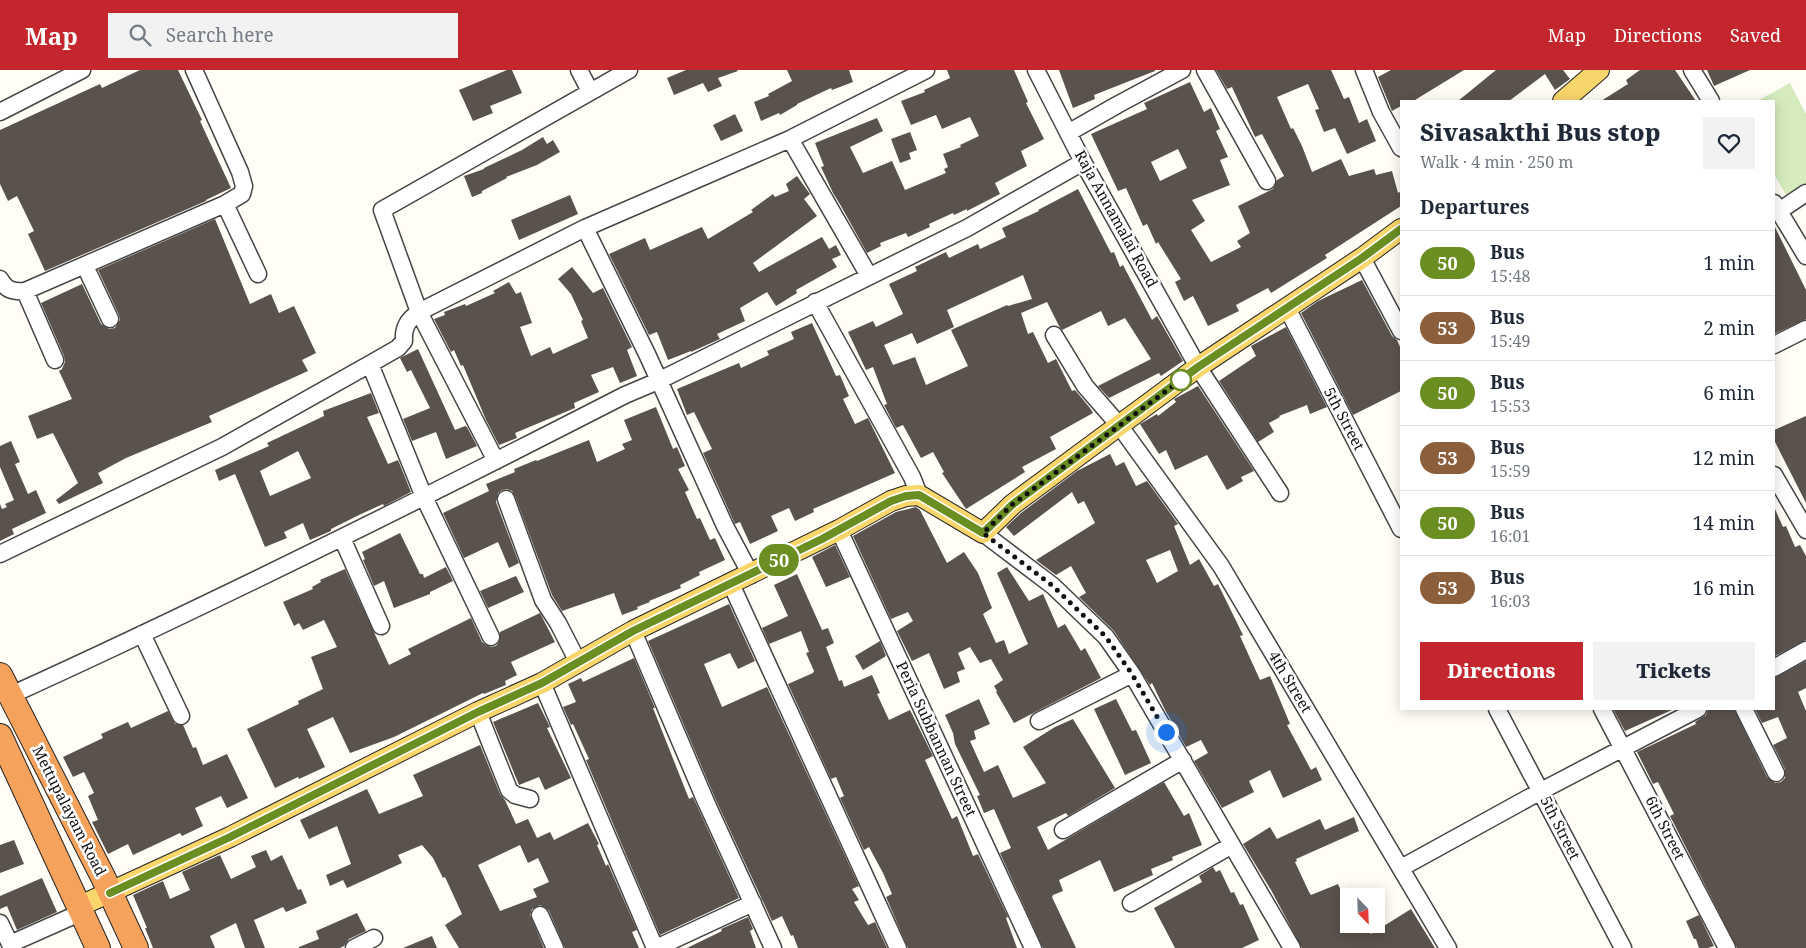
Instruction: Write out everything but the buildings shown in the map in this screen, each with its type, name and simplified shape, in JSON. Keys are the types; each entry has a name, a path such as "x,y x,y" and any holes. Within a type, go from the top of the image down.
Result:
{"highway":[{"name":"Mettupalayam Road","path":"5,685 136,948"},
{"name":"Mettupalayam Road","path":"0,736 6,763 81,909 98,948"}],"main road":[{"path":"1564,100 1599,70"},
{"path":"81,909 110,893 230,837 478,712 542,683 633,631 839,530 891,501 906,496 919,495 983,533 1013,504 1198,367 1362,258 1400,230"}],"street":[{"path":"0,112 82,70"},
{"path":"0,279 4,286 14,292 25,291 225,204 242,194 244,186 240,172 194,70"},
{"path":"579,70 590,91"},
{"path":"496,461 419,312 382,210 629,70"},
{"path":"0,554 222,447 398,348 404,341 403,331 409,319 419,312 585,228 790,139 926,70"},
{"name":"Raja Annamalai Road","path":"1036,70 1083,162 1198,367 1280,493"},
{"path":"1068,133 1182,70"},
{"path":"1205,70 1267,181"},
{"path":"1364,70 1381,112 1400,146"},
{"path":"1692,70 1710,100"},
{"path":"790,139 869,276"},
{"path":"5,685 142,634 342,538 625,395 658,381 967,228 1083,162"},
{"path":"1806,193 1776,207 1806,256"},
{"path":"225,204 258,274"},
{"path":"585,228 725,526 751,574"},
{"path":"1362,258 1400,330"},
{"path":"85,266 110,319"},
{"path":"25,291 55,360"},
{"path":"815,302 912,477 919,495"},
{"name":"5th Street","path":"1287,308 1400,527"},
{"path":"1775,344 1806,329"},
{"name":"4th Street","path":"1054,335 1085,386 1119,426 1221,566 1448,948"},
{"path":"370,364 424,497 491,637"},
{"path":"1775,477 1806,530"},
{"path":"506,499 543,600 558,623 578,662"},
{"name":"Peria Subbannan Street","path":"839,530 1033,948"},
{"path":"983,533 1053,586 1106,637 1132,674 1183,760 1232,845 1286,946"},
{"path":"342,538 381,626"},
{"path":"730,584 898,948"},
{"path":"633,631 706,802 773,948"},
{"path":"142,634 181,716"},
{"path":"1775,667 1806,650"},
{"path":"1039,721 1132,674"},
{"path":"542,683 655,948 753,904"},
{"name":"5th Street","path":"1498,710 1623,948"},
{"name":"6th Street","path":"1603,710 1726,948"},
{"path":"1400,868 1541,791 1696,710"},
{"path":"1744,710 1776,773"},
{"path":"478,712 508,790 515,795 530,798"},
{"path":"1063,830 1183,760"},
{"path":"1131,904 1232,845"},
{"path":"0,923 10,944 81,909"},
{"path":"540,915 555,948"},
{"path":"354,948 374,938"}],"green space":[{"path":"1790,83 1806,114 1806,184 1786,195 1775,176 1775,100 1759,100"}],"bus line":[{"name":"50","path":"110,893 230,837 478,712 542,683 633,631 822,539 891,501 906,496 919,495 983,533 1013,504 1198,367 1362,258 1400,230"}],"route":[{"path":"1166,732 1132,674 1106,637 1053,586 983,533 1013,504 1181,380"}]}
